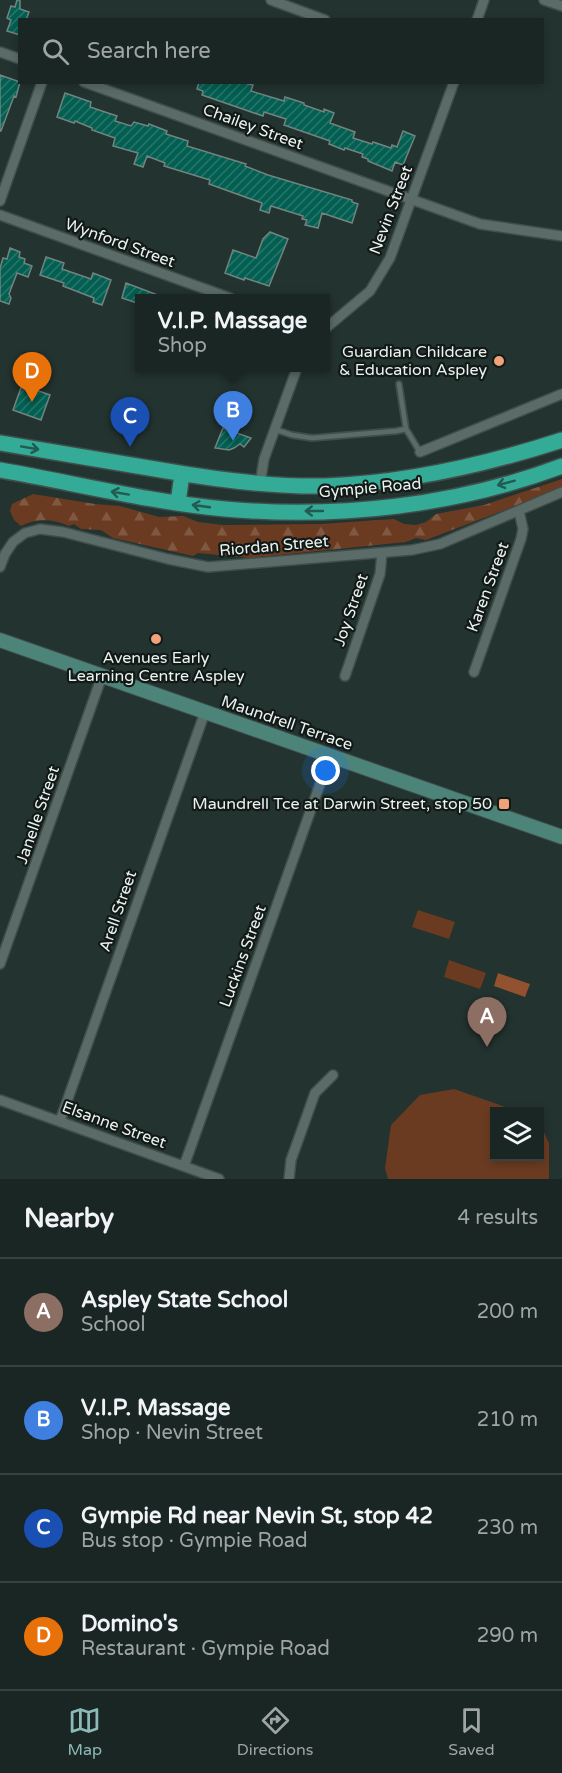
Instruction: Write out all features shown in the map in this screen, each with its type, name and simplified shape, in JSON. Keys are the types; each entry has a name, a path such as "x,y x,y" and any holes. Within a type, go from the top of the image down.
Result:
{"highway":[{"name":"Gympie Road","path":"0,443 182,474 260,484 326,486 392,481 456,470 562,440"},
{"name":"Gympie Road","path":"0,470 225,509 336,512 371,509 465,494 520,480 562,466"},
{"path":"178,502 182,474"}],"main road":[{"name":"Maundrell Terrace","path":"0,640 562,837"}],"street":[{"path":"271,0 320,18"},
{"path":"478,18 484,0"},
{"path":"544,0 562,6"},
{"path":"0,52 18,58"},
{"path":"0,201 41,84"},
{"name":"Chailey Street","path":"90,84 480,224 562,236"},
{"name":"Nevin Street","path":"330,325 370,291 390,258 453,84"},
{"name":"Wynford Street","path":"0,215 219,294"},
{"path":"260,484 261,468 295,372"},
{"name":"Gympie Road","path":"420,453 562,394"},
{"name":"Riordan Street","path":"0,567 4,554 12,542 26,533 40,529 55,530 208,567 426,548 562,492"},
{"name":"Karen Street","path":"474,672 521,539 523,529 519,511"},
{"name":"Joy Street","path":"345,676 380,574 382,552"},
{"name":"Janelle Street","path":"0,964 102,676"},
{"name":"Arell Street","path":"60,1121 205,712"},
{"name":"Luckins Street","path":"184,1166 330,756"},
{"path":"289,1179 291,1160 315,1093 333,1075"},
{"name":"Elsanne Street","path":"0,1100 219,1179"}],"lane":[{"path":"399,384 406,429 420,453"},
{"path":"274,429 312,438 406,429"}],"green space":[{"path":"562,479 562,488 426,540 416,538 406,542 250,558 198,553 193,556 113,538 101,530 81,529 74,524 69,526 51,521 39,521 21,526 14,520 10,511 12,504 33,494 120,506 159,517 183,516 198,522 223,525 322,524 394,519 404,524 416,525 426,522 436,514 484,505"},
{"path":"418,910 455,922 449,939 412,927"},
{"path":"449,960 486,973 480,989 444,977"},
{"path":"454,1089 506,1107 490,1107 490,1161 544,1161 544,1132 549,1143 549,1179 388,1179 385,1168 391,1125 420,1095"}],"shaded area":[{"path":"498,973 530,984 525,997 494,986"}],"building":[{"path":"17,0 20,0 20,9 29,12 27,18 18,18 18,34 7,31 11,20 7,18 11,6 15,7"},
{"path":"0,75 18,81 19,84 0,131"},
{"path":"198,84 253,85 251,91 284,101 285,97 324,112 324,109 334,113 330,123 355,132 353,138 372,144 373,142 391,148 392,145 397,147 403,131 415,136 403,165 395,162 392,171 368,161 362,157 363,154 345,148 344,150 329,144 330,141 284,125 286,119 264,112 263,116 202,95 203,91 197,89"},
{"path":"65,93 91,102 90,107 117,116 115,121 131,126 134,122 148,126 149,124 167,131 166,134 188,141 187,146 246,164 245,166 268,175 352,200 358,204 352,223 322,213 318,228 305,225 307,220 302,219 303,216 271,206 269,213 260,210 262,203 209,184 210,180 164,166 165,163 147,156 143,167 134,164 138,153 113,146 115,138 75,121 74,123 57,117"},
{"path":"270,232 288,239 269,286 225,273 233,250 256,258 263,239"},
{"path":"10,248 20,252 19,257 25,259 24,263 32,266 28,277 17,273 9,294 11,298 9,304 0,301 0,268 3,258 7,259"},
{"path":"46,257 64,263 62,269 91,279 93,273 111,280 102,305 93,302 94,298 63,286 64,283 40,275"},
{"path":"126,283 155,294 135,294 135,302 122,298"},
{"path":"22,385 50,395 41,420 13,410"},
{"path":"223,428 251,438 244,447 240,444 229,450 215,448"}],"place":[{"name":"Guardian Childcare & Education Aspley","path":"499,361"},
{"name":"Domino's","path":"32,402"},
{"name":"V.I.P. Massage","path":"233,441"},
{"name":"Gympie Rd near Nevin St, stop 42","path":"130,447"},
{"name":"Avenues Early Learning Centre Aspley","path":"156,639"},
{"name":"Maundrell Tce at Darwin Street, stop 50","path":"504,804"},
{"name":"Aspley State School","path":"487,1047"}]}
